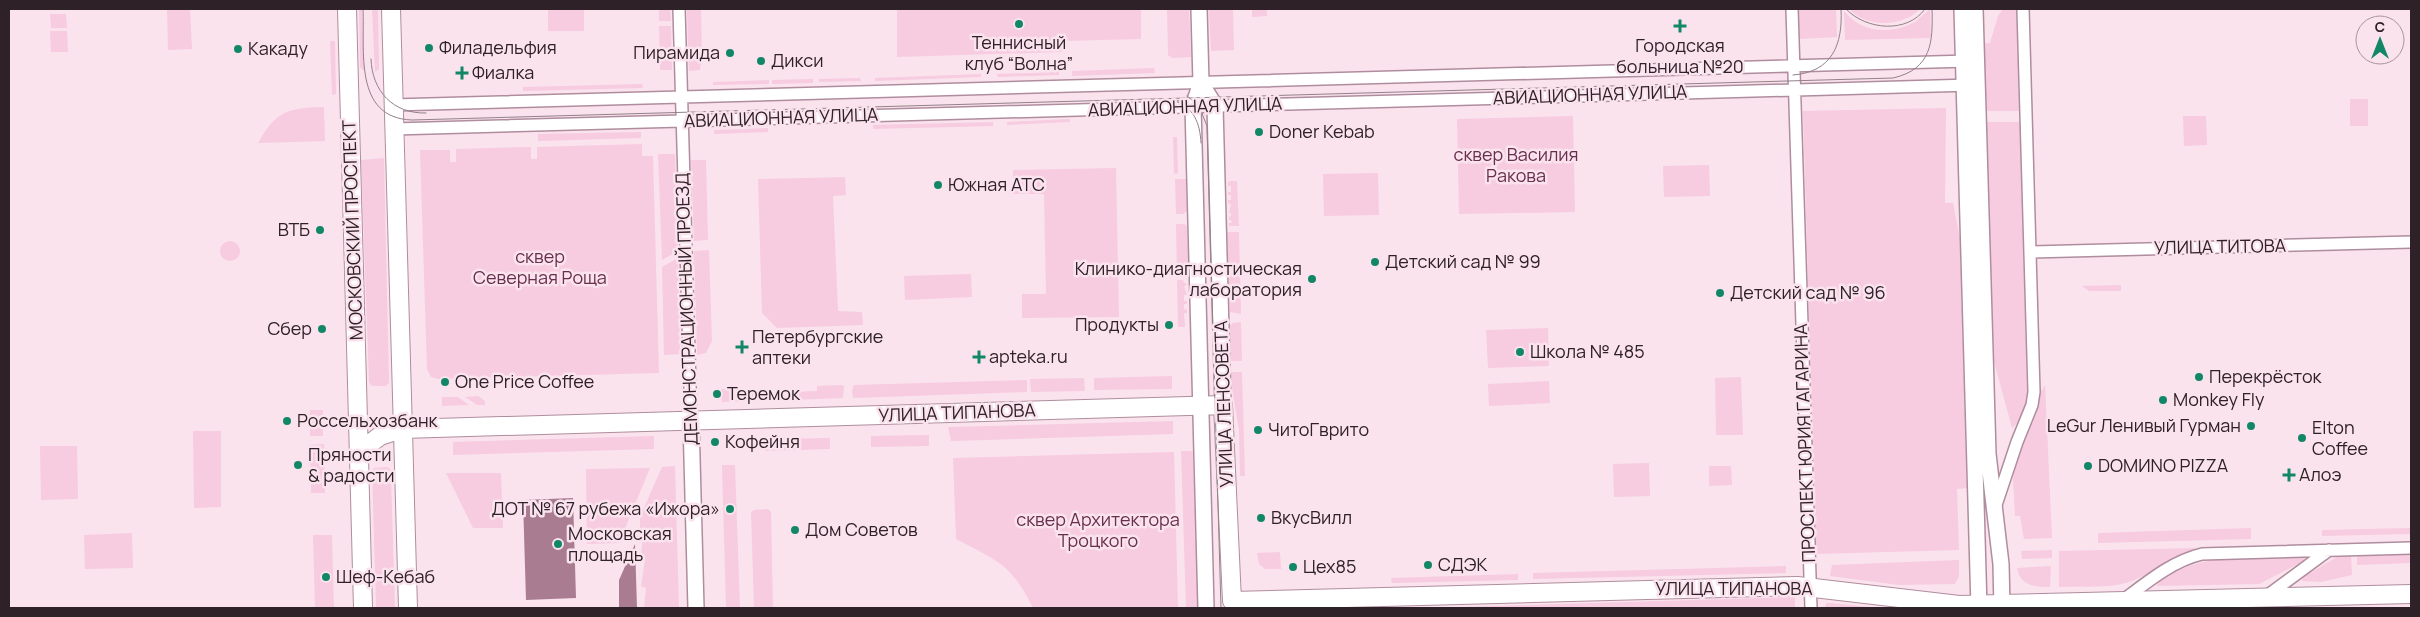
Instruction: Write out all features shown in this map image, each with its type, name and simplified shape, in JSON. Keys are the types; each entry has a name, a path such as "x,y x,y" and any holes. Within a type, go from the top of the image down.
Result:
{"main road":[{"name":"МОСКОВСКИЙ ПРОСПЕКТ","path":"346,9 363,608"},
{"path":"391,9 408,608"},
{"name":"УЛИЦА ЛЕНСОВЕТА","path":"1199,9 1201,82 1193,106 1206,605"},
{"path":"1962,9 1970,61 1988,454 2001,564 2002,607"},
{"path":"1970,61 1975,9"},
{"name":"УЛИЦА ЛЕНСОВЕТА","path":"1201,82 1215,106 1223,405 1232,605"},
{"path":"1971,85 1979,607"},
{"name":"УЛИЦА ТИПАНОВА","path":"691,421 1223,405"},
{"path":"359,452 380,436 402,429 691,421"},
{"name":"ДЕМОНСТРАЦИОННЫЙ ПРОЕЗД","path":"691,421 696,608"},
{"name":"УЛИЦА ТИПАНОВА","path":"1206,605 1810,588 1979,607 2411,594"}],"street":[{"name":"ДЕМОНСТРАЦИОННЫЙ ПРОЕЗД","path":"679,9 691,421"},
{"name":"ПРОСПЕКТ ЮРИЯ ГАГАРИНА","path":"1792,9 1811,608"},
{"path":"1995,509 2016,442 2032,405 2034,392 2023,9"},
{"name":"АВИАЦИОННАЯ УЛИЦА","path":"393,105 1970,61"},
{"name":"АВИАЦИОННАЯ УЛИЦА","path":"394,129 1971,85"},
{"name":"УЛИЦА ТИТОВА","path":"2030,252 2411,242"},
{"path":"2120,602 2151,579 2193,556 2216,553 2411,548"},
{"path":"2264,598 2329,550"}],"green space":[{"path":"167,9 190,9 192,49 168,50"},
{"path":"359,9 362,9 364,71 360,67"},
{"path":"372,9 378,9 379,69 375,72"},
{"path":"548,9 584,9 584,31 548,31"},
{"path":"659,9 670,9 671,21 659,21"},
{"path":"687,9 701,9 702,54 700,70 689,71"},
{"name":"Теннисный клуб “Волна”","path":"897,9 1141,9 1141,39 1062,41 1062,52 897,57"},
{"path":"1167,9 1189,9 1191,57 1172,58 1168,55"},
{"path":"1209,9 1233,9 1234,50 1211,51"},
{"path":"1252,9 1267,9 1267,16 1252,17"},
{"path":"1798,9 1836,9 1837,37 1799,39"},
{"path":"1849,9 1920,9 1904,19 1885,23 1865,20"},
{"path":"1930,9 1931,38 1845,40 1844,11 1859,24 1877,30 1886,30 1896,29 1915,22"},
{"path":"2003,9 2017,9 2019,111 1985,111 1983,43 1990,43 1998,16"},
{"path":"50,14 66,14 67,28 51,28"},
{"path":"659,26 671,26 672,70 660,70"},
{"path":"50,31 67,31 68,52 51,52"},
{"path":"330,41 335,41 336,94 332,95"},
{"path":"1154,68 1155,73 1072,76 1072,71"},
{"path":"1059,72 1059,75 998,77 997,74"},
{"path":"981,74 981,77 875,81 875,78"},
{"path":"860,78 861,81 819,82 819,79"},
{"path":"813,79 813,83 772,84 772,80"},
{"path":"769,80 769,84 713,85 713,82"},
{"path":"642,84 643,88 523,91 523,87"},
{"path":"2350,99 2368,99 2368,126 2350,126"},
{"path":"324,107 325,141 258,143 271,124 285,113 301,108"},
{"path":"1946,108 1945,203 1953,203 1960,239 1967,488 1957,489 1959,550 1816,554 1803,111"},
{"name":"сквер Василия Ракова","path":"1573,116 1575,212 1459,214 1457,119"},
{"path":"2183,116 2206,116 2207,145 2184,146"},
{"path":"1070,119 1070,122 1007,125 1007,122"},
{"path":"993,122 993,126 873,129 873,125"},
{"path":"1986,122 2020,122 2027,392 2025,407 2021,417 2012,428 1993,358"},
{"path":"768,128 768,132 714,134 714,130"},
{"path":"641,132 641,138 538,141 538,134"},
{"path":"1173,137 1177,137 1178,173 1174,174"},
{"name":"сквер Северная Роща","path":"642,144 642,156 653,156 659,373 438,379 431,377 427,369 420,150 450,150 450,162 456,162 456,149 531,147 531,159 537,159 537,147"},
{"path":"658,154 675,154 678,251 662,260"},
{"path":"384,158 389,383 386,386 372,386 369,382 361,160"},
{"path":"691,160 706,160 708,240 694,241"},
{"path":"1709,165 1710,196 1664,197 1663,166"},
{"path":"1116,168 1119,317 1022,318 1022,294 1046,294 1044,194 1013,194 1013,170"},
{"path":"1378,173 1379,215 1324,216 1323,174"},
{"path":"845,177 846,195 833,196 838,311 862,312 863,325 777,328 762,313 758,179"},
{"path":"1175,179 1186,179 1187,211 1183,214 1176,214"},
{"path":"1230,181 1237,181 1239,226 1229,226 1229,223 1232,223 1229,220 1231,204 1228,203 1228,200 1231,200 1231,195 1228,195 1228,192 1231,192 1231,186 1228,186"},
{"path":"1176,224 1187,226 1189,273 1177,274"},
{"path":"1227,232 1239,232 1241,314 1230,312"},
{"path":"226,241 234,241 240,247 240,255 234,261 226,261 220,255 220,247"},
{"path":"709,250 712,341 706,353 697,355 694,251"},
{"path":"678,258 680,354 664,355 662,267"},
{"path":"971,274 972,297 905,300 904,276"},
{"path":"1177,280 1183,280 1186,283 1186,286 1184,286 1187,295 1184,295 1184,301 1187,301 1187,304 1184,304 1184,309 1187,310 1187,313 1184,313 1185,327 1178,327"},
{"path":"2121,285 2121,291 2089,291 2082,286"},
{"path":"1241,322 1242,361 1231,361 1230,325"},
{"path":"1548,328 1549,366 1488,368 1486,330"},
{"path":"1231,372 1242,372 1245,476 1240,476 1239,430"},
{"path":"1172,376 1172,389 1094,390 1094,378"},
{"path":"1741,377 1743,435 1716,435 1715,378"},
{"path":"1084,378 1085,391 1031,392 1030,379"},
{"path":"1027,380 1027,392 853,398 852,391 854,385"},
{"path":"1549,381 1550,403 1489,406 1488,384"},
{"path":"2045,385 2052,538 2024,539 2020,516 2015,516 2013,479 2015,464 2036,414 2040,393"},
{"path":"817,386 844,386 843,398 792,400 792,392 817,391"},
{"path":"721,389 761,389 761,393 784,392 785,400 722,402"},
{"path":"478,396 485,401 485,405 477,405 465,397"},
{"path":"442,397 458,397 469,405 442,406"},
{"path":"310,410 323,410 323,436 310,436"},
{"path":"1173,421 1173,434 951,441 948,427"},
{"path":"193,431 221,431 221,507 194,508"},
{"path":"929,435 929,446 871,447 871,436"},
{"path":"654,436 654,449 453,455 453,442"},
{"path":"830,438 830,449 765,451 765,439"},
{"path":"324,444 325,493 311,493 310,445"},
{"path":"40,446 77,446 78,499 41,500"},
{"path":"1181,451 1193,451 1198,608 1186,608"},
{"name":"сквер Архитектора Троцкого","path":"1174,452 1178,608 1033,608 1018,582 1002,565 956,539 953,458"},
{"path":"1649,463 1650,496 1614,497 1613,464"},
{"path":"722,465 735,465 740,608 726,608"},
{"path":"675,466 679,608 644,608 646,588 641,586 645,560 641,557 643,535 640,533 640,517 662,467"},
{"path":"1709,466 1731,466 1732,485 1709,486"},
{"path":"387,467 390,469 391,475 395,608 376,608 372,470"},
{"path":"650,468 619,543 587,544 586,469"},
{"path":"446,473 501,473 503,528 473,528"},
{"path":"768,509 771,512 773,608 754,608 751,512"},
{"path":"2251,528 2251,539 2098,543 2098,533"},
{"path":"2411,528 2411,534 2322,536 2322,530"},
{"path":"132,533 133,568 85,569 84,535"},
{"path":"313,535 332,535 334,608 315,608"},
{"path":"2197,548 2180,554 2140,577 2123,584 2059,587 2059,551"},
{"path":"2052,550 2052,558 2022,559 2021,551"},
{"path":"1280,552 1281,569 1265,569 1259,564 1257,553"},
{"path":"2411,554 2411,563 2357,565 2357,555"},
{"path":"2351,555 2352,575 2321,582 2302,581 2303,577 2337,557"},
{"path":"2251,557 2301,557 2305,559 2302,562 2259,584 2157,586 2167,576 2202,562"},
{"path":"1959,560 1959,576 1955,584 1899,585 1830,576 1832,565"},
{"path":"1786,566 1786,573 1533,579 1533,573"},
{"path":"2051,566 2050,587 2034,586 2025,582 2021,579 2017,568"},
{"path":"1518,574 1518,580 1392,583 1391,578"},
{"path":"1795,597 1795,608 1422,608"},
{"path":"1826,603 1831,603 1879,608 1825,608"}],"shaded area":[{"path":"573,498 576,598 526,600 523,500"},
{"path":"635,544 637,608 619,608 619,580"}],"tram line":[{"path":"363,9 364,62 366,79 371,95 380,108 393,116 412,120 1893,78 1906,74 1916,68 1928,53 1932,32 1932,9"},
{"path":"1793,75 1806,73 1817,68 1826,62 1832,54 1840,34 1841,9"},
{"path":"1846,9 1864,21 1886,26 1897,26 1908,22 1925,9"},
{"path":"371,59 375,81 380,90 394,105 414,112 426,113"},
{"path":"1187,96 1199,106 1207,126 1221,608"},
{"path":"1174,101 1187,107 1195,117 1201,143"}],"place":[{"name":"Теннисный клуб “Волна”","path":"1019,24"},
{"name":"Городская больница №20","path":"1680,26"},
{"name":"Филадельфия","path":"429,48"},
{"name":"Какаду","path":"238,49"},
{"name":"Пирамида","path":"730,53"},
{"name":"Дикси","path":"761,61"},
{"name":"Фиалка","path":"462,73"},
{"name":"Doner Kebab","path":"1259,132"},
{"name":"Южная АТС","path":"938,185"},
{"name":"ВТБ","path":"320,230"},
{"name":"Детский сад № 99","path":"1375,262"},
{"name":"Клинико-диагностическая лаборатория","path":"1312,279"},
{"name":"Детский сад № 96","path":"1720,293"},
{"name":"Продукты","path":"1169,325"},
{"name":"Сбер","path":"322,329"},
{"name":"Петербургские аптеки","path":"742,347"},
{"name":"Школа № 485","path":"1520,352"},
{"name":"apteka.ru","path":"979,357"},
{"name":"Перекрёсток","path":"2199,377"},
{"name":"One Price Coffee","path":"445,382"},
{"name":"Теремок","path":"717,394"},
{"name":"Monkey Fly","path":"2163,400"},
{"name":"Россельхозбанк","path":"287,421"},
{"name":"LeGur Ленивый Гурман","path":"2251,426"},
{"name":"ЧитоГврито","path":"1258,430"},
{"name":"Elton Coffee","path":"2302,438"},
{"name":"Кофейня","path":"715,442"},
{"name":"Пряности & радости","path":"298,465"},
{"name":"DOMИNO PIZZA","path":"2088,466"},
{"name":"Алоэ","path":"2289,475"},
{"name":"ДОТ № 67 рубежа «Ижора»","path":"730,509"},
{"name":"ВкусВилл","path":"1261,518"},
{"name":"Дом Советов","path":"795,530"},
{"name":"Московская площадь","path":"558,544"},
{"name":"СДЭК","path":"1428,565"},
{"name":"Цех85","path":"1293,567"},
{"name":"Шеф-Кебаб","path":"326,577"}]}
